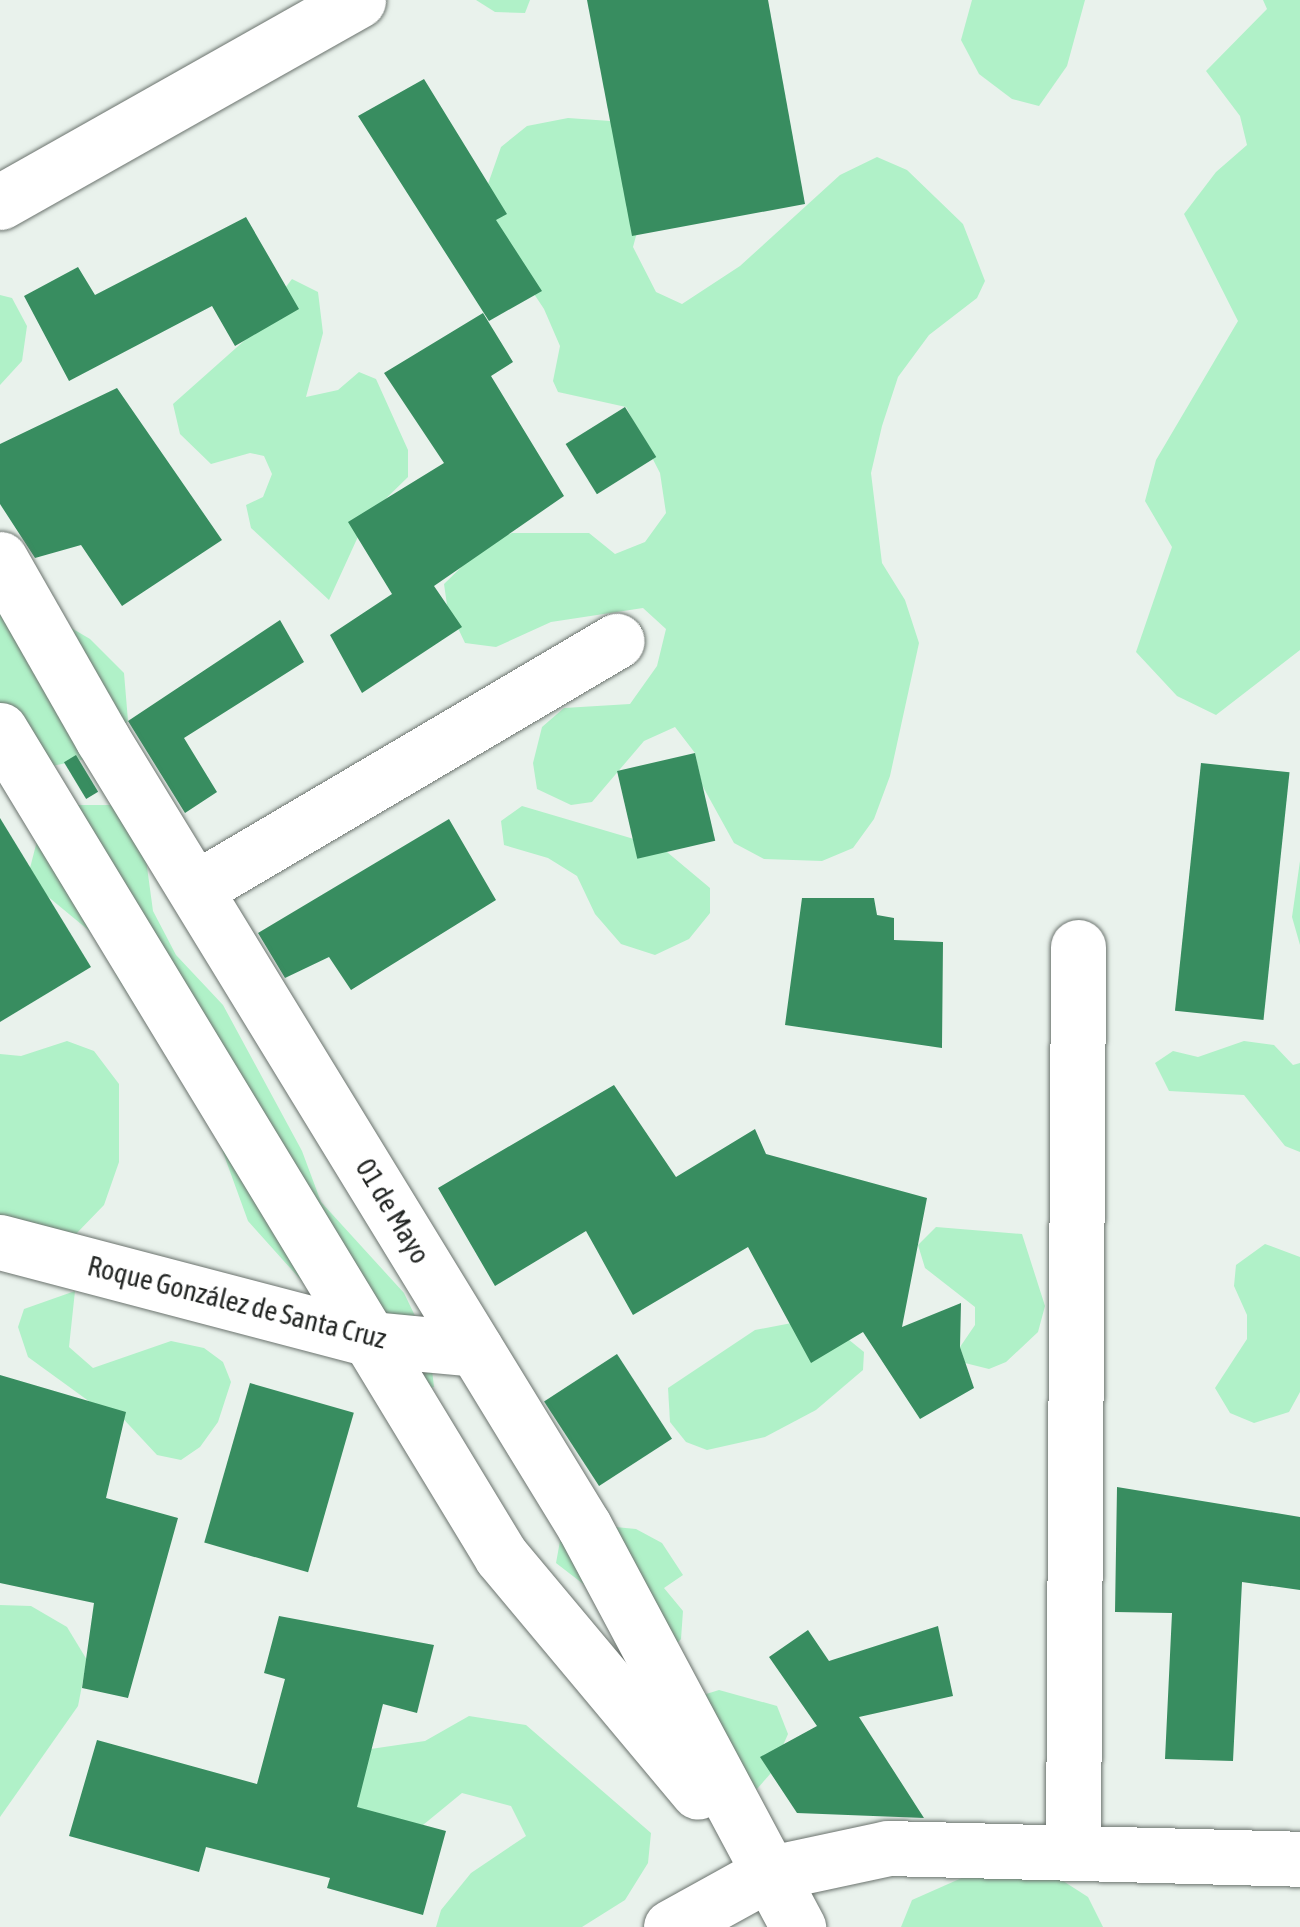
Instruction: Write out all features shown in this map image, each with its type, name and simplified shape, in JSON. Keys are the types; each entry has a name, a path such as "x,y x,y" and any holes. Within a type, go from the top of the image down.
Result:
{"street":[{"path":"0,202 358,0"},
{"name":"01 de Mayo","path":"0,559 584,1526 798,1927"},
{"path":"197,888 617,642"},
{"name":"01 de Mayo","path":"0,730 501,1556 767,1874"},
{"path":"1073,1854 1078,947"},
{"name":"Roque González de Santa Cruz","path":"0,1242 370,1339 476,1349"},
{"path":"670,1927 767,1874 888,1848 1300,1859"}],"green space":[{"path":"476,0 530,0 525,13 495,12"},
{"path":"972,0 1085,0 1067,66 1039,106 1012,99 979,74 961,40"},
{"path":"1263,0 1300,0 1300,650 1216,715 1177,696 1136,652 1172,547 1145,501 1156,460 1238,321 1184,214 1216,172 1247,145 1240,116 1206,71 1267,9"},
{"path":"568,118 610,121 635,143 649,188 633,247 656,292 682,304 740,266 840,175 877,157 907,170 963,224 985,281 977,298 929,335 898,377 882,426 871,473 882,563 905,600 919,643 890,776 874,819 853,848 822,861 764,859 734,843 702,785 695,753 675,727 644,741 592,802 571,805 537,789 533,763 542,727 564,708 630,704 657,666 666,629 643,608 551,622 496,647 465,643 447,605 444,584 484,545 512,533 589,533 615,554 645,542 666,513 660,473 626,407 558,392 553,381 560,346 544,309 493,232 488,184 501,147 527,126"},
{"path":"292,279 318,292 323,333 306,397 338,390 359,372 376,379 408,450 408,477 367,517 329,600 251,528 246,505 263,497 272,474 264,456 250,453 211,464 180,434 173,404 245,340"},
{"path":"0,295 12,298 27,326 22,361 0,385"},
{"path":"0,586 90,639 124,673 128,721 95,757 0,777"},
{"path":"77,805 119,805 144,845 153,911 176,955 223,1005 302,1151 321,1202 404,1293 429,1345 434,1387 404,1395 248,1221 216,1133 116,975 110,948 46,895 30,868 38,837"},
{"path":"522,806 661,847 710,888 710,913 689,939 655,955 621,944 595,914 577,876 548,858 504,845 501,821"},
{"path":"1300,861 1300,945 1292,917"},
{"path":"67,1041 94,1051 119,1084 119,1162 104,1205 74,1236 0,1248 0,1054 21,1056"},
{"path":"1244,1041 1274,1045 1293,1065 1300,1063 1300,1152 1285,1146 1244,1095 1169,1091 1155,1063 1173,1051 1198,1057"},
{"path":"936,1227 1022,1234 1045,1306 1038,1332 1006,1362 989,1369 965,1363 960,1347 975,1325 975,1307 925,1268 918,1245"},
{"path":"1265,1244 1300,1257 1300,1392 1289,1412 1254,1423 1230,1413 1215,1388 1247,1339 1247,1315 1234,1286 1236,1265"},
{"path":"75,1291 69,1347 93,1368 171,1341 204,1348 223,1362 231,1382 218,1422 200,1447 181,1460 157,1455 116,1411 90,1402 28,1357 18,1327 24,1309"},
{"path":"797,1322 838,1331 864,1352 863,1370 816,1410 765,1437 707,1450 686,1442 670,1422 668,1388 755,1330"},
{"path":"605,1526 636,1529 662,1543 683,1575 664,1588 683,1611 681,1639 657,1666 604,1600 556,1563 560,1541"},
{"path":"0,1605 31,1606 67,1627 87,1660 78,1706 0,1817"},
{"path":"719,1690 777,1706 788,1734 771,1773 749,1798 703,1695"},
{"path":"469,1716 526,1725 651,1833 648,1863 625,1900 582,1927 436,1927 441,1910 471,1873 526,1836 511,1806 462,1793 423,1825 337,1808 357,1751 425,1741"},
{"path":"982,1869 1060,1879 1088,1897 1103,1927 901,1927 912,1900"}],"building":[{"path":"587,0 768,0 805,204 632,236"},
{"path":"424,79 507,214 496,220 542,291 489,321 358,116"},
{"path":"246,217 299,309 235,346 212,306 69,381 24,296 78,267 95,295"},
{"path":"483,313 513,362 491,376 564,496 434,586 462,627 362,693 330,635 392,594 348,522 444,463 384,373"},
{"path":"117,388 222,540 122,606 81,545 35,558 0,504 0,444"},
{"path":"625,407 656,457 597,494 566,444"},
{"path":"280,620 304,662 184,738 217,792 185,813 128,721"},
{"path":"695,753 715,841 637,859 617,771"},
{"path":"76,755 98,792 86,799 64,762"},
{"path":"1201,763 1290,772 1263,1020 1175,1011"},
{"path":"0,818 91,967 0,1022"},
{"path":"449,819 496,900 351,990 329,957 285,978 258,933"},
{"path":"802,898 874,898 877,915 894,918 894,940 943,942 942,1048 785,1025"},
{"path":"614,1085 676,1177 755,1129 766,1154 927,1198 902,1327 961,1303 960,1347 974,1388 920,1419 863,1332 811,1363 748,1247 633,1315 586,1231 495,1286 438,1188"},
{"path":"617,1354 672,1439 599,1486 544,1401"},
{"path":"0,1375 126,1412 106,1498 178,1518 128,1698 82,1688 94,1603 0,1583"},
{"path":"250,1383 354,1413 308,1572 204,1543"},
{"path":"1117,1487 1300,1517 1300,1590 1242,1582 1233,1761 1165,1759 1172,1613 1115,1612"},
{"path":"279,1616 434,1645 417,1713 383,1704 357,1807 446,1831 423,1915 327,1888 330,1878 206,1847 199,1872 69,1836 97,1740 257,1784 285,1679 264,1673"},
{"path":"938,1626 953,1696 859,1717 924,1818 797,1813 760,1757 817,1726 769,1657 808,1630 829,1661"}]}
